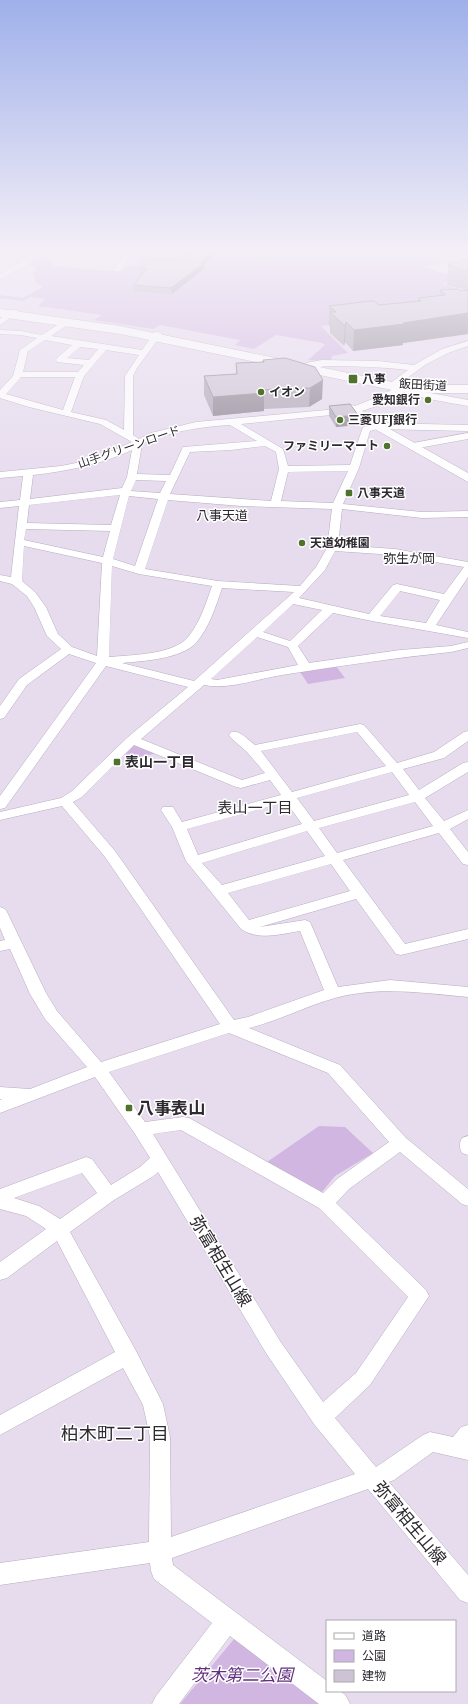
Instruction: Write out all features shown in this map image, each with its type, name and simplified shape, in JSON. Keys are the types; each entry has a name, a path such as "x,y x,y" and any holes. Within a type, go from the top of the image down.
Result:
{"highway":[{"name":"飯田街道","path":"132,332 156,335 399,385 468,389"},
{"name":"飯田街道","path":"137,332 309,365 399,385 468,386"}],"main road":[{"path":"352,408 379,402 393,395 399,385"},
{"path":"352,408 377,426 468,478"}],"street":[{"path":"0,332 21,333 78,344 145,353"},
{"path":"0,395 15,382 20,374 24,350 53,332"},
{"path":"0,805 103,662 107,561 126,492 132,477 133,439 129,376 131,370 145,353 156,335"},
{"path":"399,385 422,363 468,343"},
{"path":"78,344 60,360 90,363"},
{"path":"399,385 428,365 468,347"},
{"path":"66,413 80,375 104,348"},
{"path":"309,365 322,363 378,364 416,368"},
{"path":"20,374 80,375"},
{"path":"399,385 412,392 468,403"},
{"path":"0,395 32,405 103,422 133,439"},
{"name":"山手グリーンロード","path":"0,470 40,467 75,462 103,454 133,439 164,428 197,421 352,408"},
{"name":"山手グリーンロード","path":"0,475 61,469 94,462 126,449 133,439 181,428 352,408"},
{"path":"231,421 264,443 280,451 284,469 275,504"},
{"path":"0,816 65,801 77,794 132,740 199,683 303,590 321,568 332,548 337,506 354,468 366,429 377,426 468,428"},
{"path":"413,446 468,436"},
{"path":"139,571 164,495 172,478 184,460 186,449 231,447 264,443"},
{"path":"284,469 354,468"},
{"path":"16,582 19,542 28,473"},
{"path":"132,477 172,478"},
{"path":"0,505 126,492 241,503 337,506 422,515 468,514"},
{"path":"21,526 116,528"},
{"path":"19,542 107,561 139,571 218,584 303,590"},
{"path":"332,548 395,552 468,565"},
{"path":"429,627 447,598 468,569"},
{"path":"0,578 16,582 31,594 40,607 52,636 68,649 103,662 199,683 218,684 306,668 400,654 451,649 468,645"},
{"path":"103,662 167,654 191,641 208,611 218,584"},
{"path":"372,618 397,587 447,598"},
{"path":"292,600 372,618 468,635"},
{"path":"292,645 330,609"},
{"path":"255,633 292,645 306,668"},
{"path":"0,715 23,682 68,649"},
{"path":"252,750 360,728 395,768 468,860"},
{"path":"235,735 252,750 272,775 401,950 468,934"},
{"path":"179,827 439,755 468,735"},
{"path":"132,740 241,784 272,775"},
{"path":"192,860 417,797 468,766"},
{"path":"65,801 110,854 230,1027 334,1070 400,1143 468,1199"},
{"path":"168,810 179,827 192,860 219,891 246,926 252,930 262,932 305,925 333,993"},
{"path":"219,891 442,828 468,814"},
{"path":"246,926 359,893"},
{"name":"弥富相生山線","path":"0,912 7,944 51,1015 98,1068 110,1088 141,1129 273,1347 321,1417 468,1592"},
{"path":"0,1107 98,1068 230,1027 251,1022 333,993 374,986 390,985 468,992"},
{"path":"0,1093 31,1094"},
{"path":"141,1129 183,1123 325,1203 419,1296 363,1379 321,1417"},
{"path":"468,1142 468,1148"},
{"path":"325,1203 343,1184 400,1143"},
{"path":"0,1272 108,1195 146,1172 159,1160"},
{"path":"0,1196 86,1164 108,1195"},
{"path":"0,1202 24,1206 50,1220 60,1230 153,1404 160,1437 160,1551 162,1571 338,1704"},
{"path":"0,1426 128,1355"},
{"path":"0,1574 160,1551 387,1473 430,1442 465,1444"},
{"path":"164,1704 228,1620"}],"green space":[{"path":"195,332 327,332 348,353 332,356 330,362 308,360 325,345 322,343 276,335 254,349 235,345 240,340"},
{"path":"336,666 345,678 308,684 300,672"},
{"path":"133,743 157,753 136,758 121,754"},
{"path":"319,1126 345,1127 373,1153 335,1176 322,1192 267,1162"},
{"name":"茨木第二公園","path":"239,1633 324,1704 180,1704"}],"building":[{"path":"285,358 315,367 323,380 310,388 263,390 264,393 213,397 204,376 237,374 236,363 264,362 263,360"},
{"path":"350,404 358,415 336,417 329,406"}],"place":[{"name":"八事","path":"353,379"},
{"name":"イオン","path":"261,392"},
{"name":"愛知銀行","path":"428,400"},
{"name":"三菱UFJ銀行","path":"340,420"},
{"name":"ファミリーマート","path":"387,446"},
{"name":"八事天道","path":"349,493"},
{"name":"天道幼稚園","path":"302,543"},
{"name":"表山一丁目","path":"117,762"},
{"name":"八事表山","path":"129,1108"}],"district":[{"name":"八事天道","path":"222,515"},
{"name":"弥生が岡","path":"409,558"},
{"name":"表山一丁目","path":"255,808"},
{"name":"柏木町二丁目","path":"115,1434"}]}
